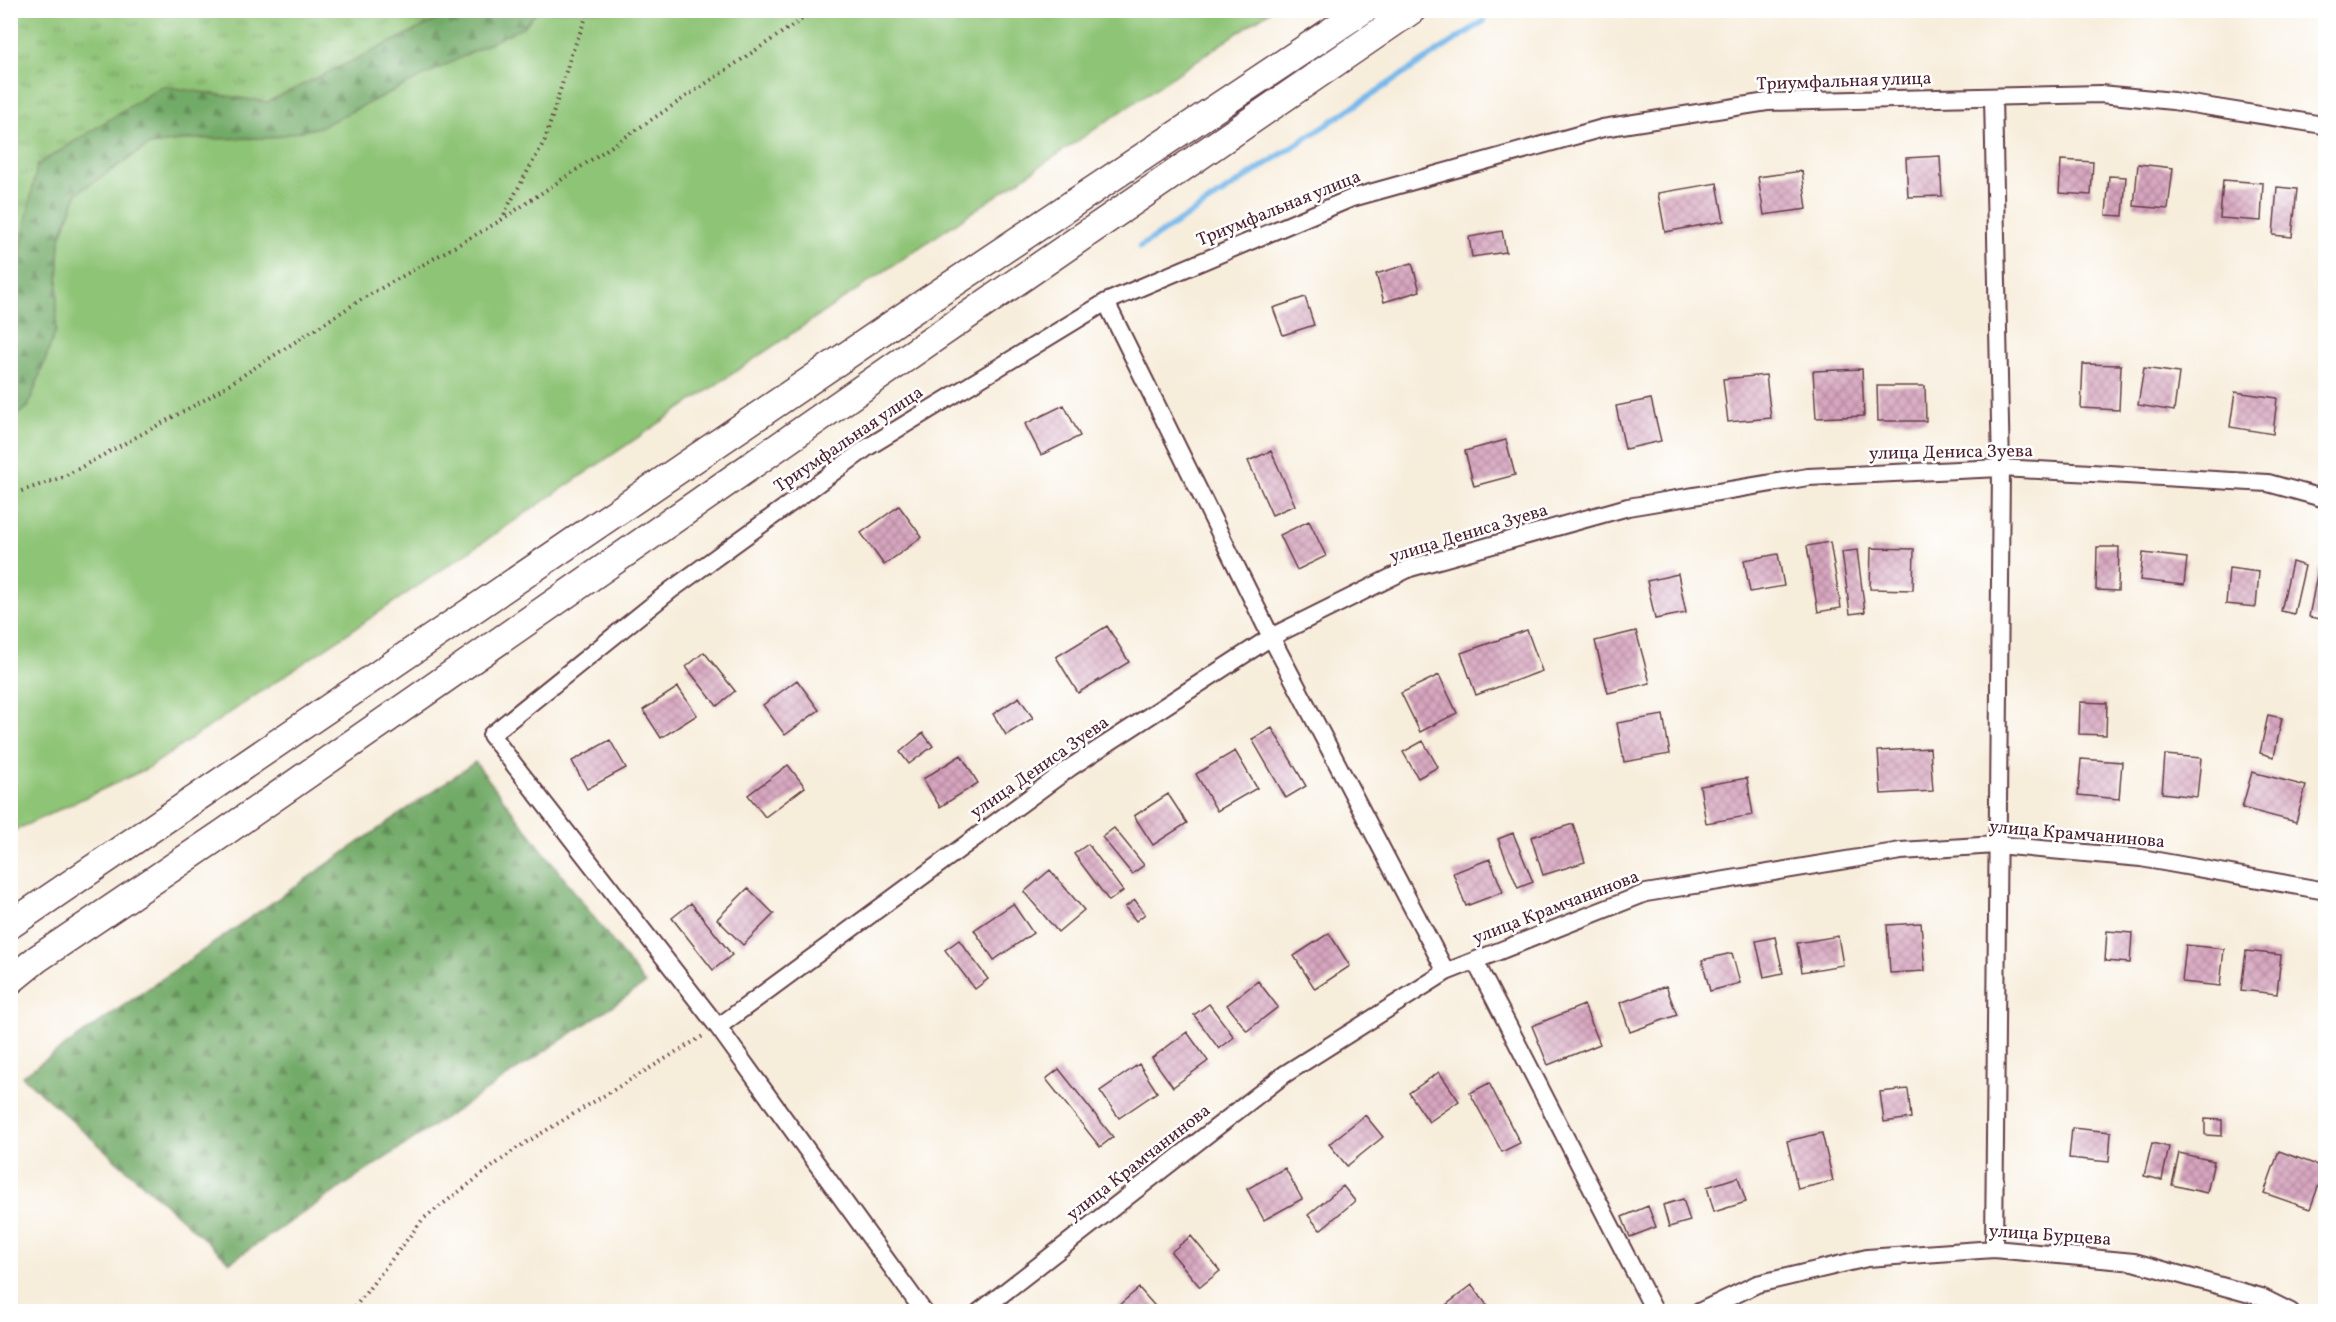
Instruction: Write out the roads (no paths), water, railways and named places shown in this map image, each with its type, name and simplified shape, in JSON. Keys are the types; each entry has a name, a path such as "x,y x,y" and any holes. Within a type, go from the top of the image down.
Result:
{"main road":[{"path":"10,925 906,315 1363,10"},
{"path":"10,981 37,960 232,828 926,344 1412,10"}],"street":[{"name":"Триумфальная улица","path":"718,1028 491,735 671,590 868,447 1106,302 1352,198 1603,128 1767,102 2101,94 2173,101 2323,125"},
{"path":"1993,97 2001,468 1994,1249"},
{"path":"1106,302 1271,637 1446,972"},
{"name":"улица Дениса Зуева","path":"718,1028 1071,767 1271,637 1410,568 1628,507 1808,477 2001,468 2268,483 2325,500"},
{"name":"улица Крамчанинова","path":"979,1311 1286,1074 1446,972 1646,893 1901,850 1996,845 2141,858 2325,891"},
{"path":"1475,961 1655,1311"},
{"path":"718,1028 924,1311"},
{"name":"улица Бурцева","path":"1699,1311 1757,1284 1867,1258 1994,1249 2134,1262 2261,1297 2291,1311"}],"waterway":[{"path":"1140,247 1484,21"}]}
